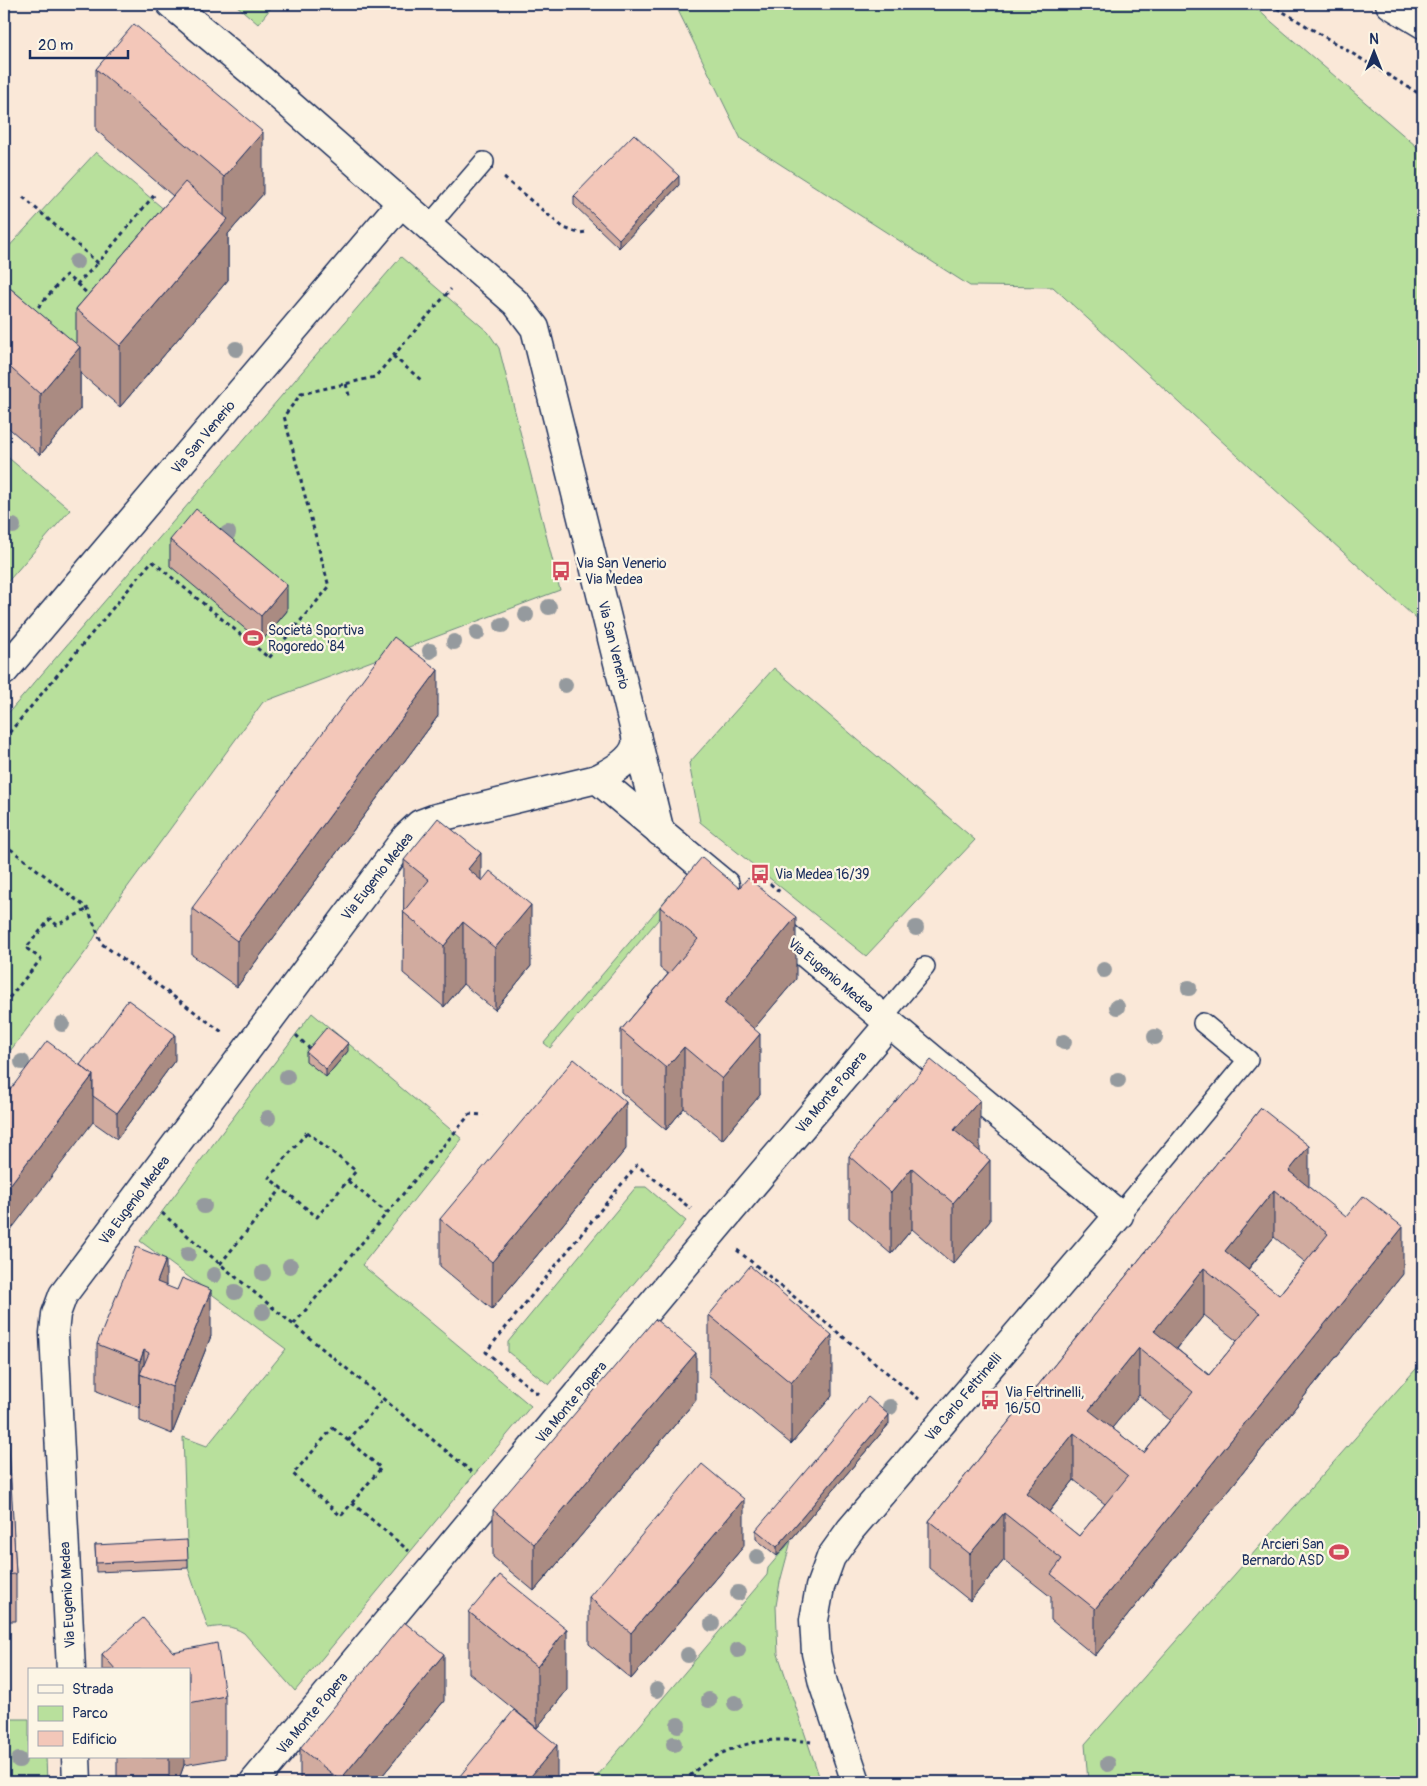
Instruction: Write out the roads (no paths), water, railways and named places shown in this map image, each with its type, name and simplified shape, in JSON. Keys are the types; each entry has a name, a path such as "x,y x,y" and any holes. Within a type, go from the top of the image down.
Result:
{"main road":[{"name":"Via San Venerio","path":"171,4 250,70 516,303 535,328 660,832"},
{"path":"1390,4 1423,24"},
{"name":"Via San Venerio","path":"4,671 401,203"},
{"path":"597,779 616,768 632,753 636,746 636,733"},
{"name":"Via Eugenio Medea","path":"71,1668 54,1333 56,1314 64,1295 407,836 420,824 436,818 597,779 1119,1215"},
{"name":"Via Monte Popera","path":"254,1782 886,1021"},
{"name":"Via Carlo Feltrinelli","path":"854,1782 823,1683 816,1653 814,1620 820,1587 831,1557 857,1522 1119,1215"},
{"path":"76,1758 77,1782"}],"lane":[{"path":"428,227 484,162"},
{"path":"886,1021 925,967"},
{"name":"Via Carlo Feltrinelli","path":"1119,1215 1248,1060 1203,1023"}],"place":[{"name":"Via San Venerio - Via Medea","path":"561,571"},
{"name":"Società Sportiva Rogoredo '84","path":"253,638"},
{"name":"Via Medea 16/39","path":"760,874"},
{"name":"Via Feltrinelli, 16/50","path":"990,1400"},
{"name":"Arcieri San Bernardo ASD","path":"1339,1552"}]}
